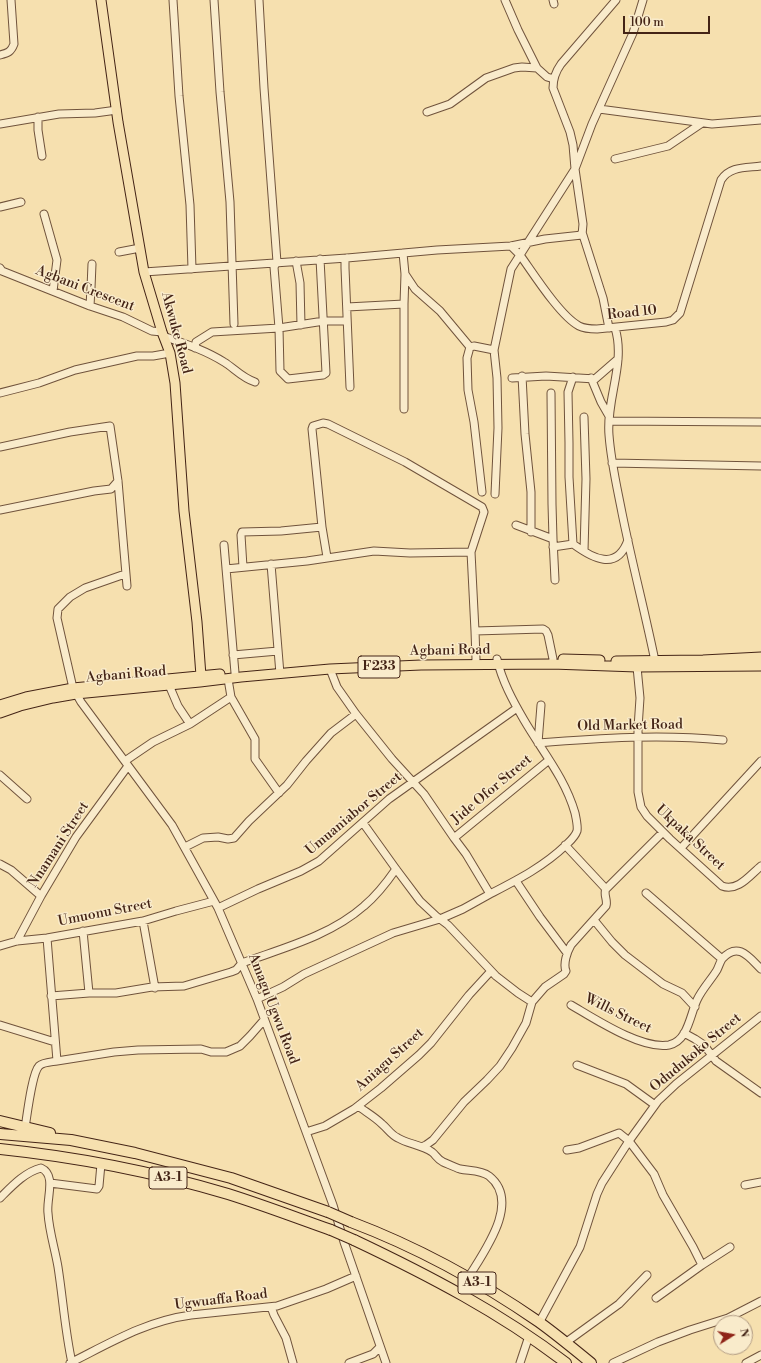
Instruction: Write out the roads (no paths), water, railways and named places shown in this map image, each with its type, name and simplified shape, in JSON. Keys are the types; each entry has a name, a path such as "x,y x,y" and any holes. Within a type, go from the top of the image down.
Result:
{"highway":[{"path":"0,1121 71,1140"},
{"name":"A3-1","path":"0,1134 71,1140 135,1153 209,1171 328,1212 402,1243 493,1292 539,1323 591,1363"},
{"name":"A3-1","path":"0,1149 41,1153 176,1180 229,1194 331,1230 404,1263 503,1318 566,1363"}],"main road":[{"name":"Akwuke Road","path":"101,0 124,163 144,272 170,353 175,382 184,511 197,622 201,679"},
{"name":"Agbani Road","path":"552,661 637,667 703,660 760,663"},
{"name":"Agbani Road","path":"280,672 375,662 552,661 655,664"},
{"name":"Agbani Road","path":"0,705 26,697 231,676 250,671 280,672 476,662"},
{"name":"Agbani Road","path":"0,713 75,691 170,685 201,679"}],"street":[{"path":"0,55 8,53 13,48 14,44 10,0"},
{"path":"173,0 178,96 190,205 192,269"},
{"path":"214,0 220,92 230,202 234,324"},
{"path":"259,0 277,262 274,267 279,328 280,371 288,379 323,375 326,373 320,259"},
{"path":"505,0 537,68 547,76 554,79"},
{"path":"616,0 561,64 557,71 552,88 571,138 582,232 612,328 618,337 618,359 609,419 612,463 628,540 644,606 655,664"},
{"path":"495,494 498,428 497,378 494,350 511,269 575,169 599,109 633,33 643,0"},
{"path":"427,112 450,104 486,78 514,68 537,68"},
{"path":"599,109 712,124 761,120"},
{"path":"0,124 59,114 95,113 117,110"},
{"path":"38,117 38,130 42,156"},
{"path":"615,159 668,146 702,123"},
{"name":"Road 10","path":"511,246 520,255 557,305 571,321 578,326 588,330 673,320 681,308 721,180 732,170 761,166"},
{"path":"0,207 21,202"},
{"path":"44,214 57,260 53,291"},
{"path":"144,272 437,250 511,246 545,239 578,236 582,235 582,232"},
{"path":"118,252 140,248"},
{"path":"403,253 405,274 404,409"},
{"path":"344,258 350,387"},
{"path":"296,261 300,283 301,325"},
{"path":"90,306 92,264"},
{"name":"Agbani Crescent","path":"0,270 90,306 124,317 195,348 224,362 237,373 255,382"},
{"path":"405,274 414,289 440,311 470,346 494,350"},
{"path":"347,307 404,304"},
{"path":"195,348 196,342 212,332 279,328 324,321 347,321"},
{"path":"470,346 467,358 468,390 474,422 482,492"},
{"path":"0,393 39,383 75,370 137,356 152,356 170,353"},
{"path":"512,378 522,376 595,378 618,359"},
{"path":"522,376 525,434 531,492 531,532"},
{"path":"573,377 568,392 570,442 569,477 573,544"},
{"path":"591,378 609,419"},
{"path":"551,393 552,504 555,580"},
{"path":"584,418 586,479 584,551"},
{"path":"609,419 761,422"},
{"path":"327,558 322,527 312,429 314,426 323,423 328,424 405,462 482,507 484,512 471,552 476,662"},
{"path":"0,447 70,432 110,426 118,481 127,586"},
{"path":"612,463 761,466"},
{"path":"0,510 111,489 118,481"},
{"path":"516,525 553,543 573,544 589,555 607,560 616,556 624,549 628,540"},
{"path":"243,567 242,532 281,531 322,527"},
{"path":"224,545 233,655 231,697 255,739 255,759 280,793"},
{"path":"226,569 374,552 471,552"},
{"path":"271,564 280,672"},
{"path":"75,691 57,618 58,609 70,597 85,588 125,574"},
{"path":"475,631 542,629 546,631 548,635 552,661"},
{"path":"233,655 278,651"},
{"path":"257,999 283,987 304,974 393,933 440,919 463,909 527,875 544,864 574,837 577,830 576,816 568,792 517,708 501,676 497,662"},
{"name":"Ukpaka Street","path":"637,667 640,691 637,786 639,802 644,812 663,832 716,881 725,887 736,886 761,867"},
{"name":"Jide Ofor Street","path":"330,669 336,687 356,714 412,782 424,794 454,838 549,760"},
{"path":"170,685 178,706 190,724"},
{"name":"Amagu Ugwu Road","path":"75,691 172,825 218,908 257,999 333,1205 386,1363"},
{"path":"127,764 154,742 190,724 231,697"},
{"path":"538,743 541,705"},
{"name":"Umuaniabor Street","path":"218,908 311,866 331,852 364,823 389,798 517,708"},
{"path":"185,847 208,837 228,839 234,838 249,821 280,793 314,751 331,733 356,714"},
{"name":"Old Market Road","path":"538,743 592,738 638,736 723,740"},
{"path":"681,848 761,762"},
{"name":"Nnamani Street","path":"17,941 41,896 76,838 127,764"},
{"path":"0,775 27,799"},
{"path":"364,823 420,901 448,925 491,971 518,993 532,1002"},
{"path":"422,1147 433,1140 464,1102 487,1080 504,1060 526,1023 532,1002 545,987 564,974 566,971 564,969 567,953 571,945 606,906 606,889 663,832"},
{"path":"454,838 466,854 490,894"},
{"path":"565,845 606,889"},
{"path":"0,864 11,870 41,896"},
{"path":"51,996 116,993 152,987 184,986 236,970 242,963 306,940 335,926 365,906 387,882 396,869"},
{"path":"516,881 540,917 567,953"},
{"path":"646,893 722,959 730,952 736,950 749,956 761,969"},
{"name":"Umuonu Street","path":"0,946 17,941 47,938 143,921 214,901"},
{"path":"594,920 625,955 663,984 682,993 695,1007"},
{"path":"143,921 155,988"},
{"path":"83,931 90,993"},
{"path":"47,938 57,1061"},
{"name":"Wills Street","path":"571,1005 640,1041 661,1046 672,1044 680,1039 684,1033 697,1000 722,959"},
{"name":"Aniagu Street","path":"306,1132 325,1126 358,1106 419,1055 491,971"},
{"name":"Odudukoko Street","path":"539,1323 580,1247 602,1183 629,1141 655,1105 676,1084 761,1016"},
{"path":"25,1128 36,1070 41,1064 114,1052 138,1050 201,1048 211,1052 226,1052 240,1046 264,1020"},
{"path":"0,1025 55,1042"},
{"path":"684,1033 698,1041 706,1048 716,1061 761,1092"},
{"path":"577,1066 626,1084 655,1105"},
{"path":"358,1106 382,1124 387,1131 396,1138 422,1147 433,1153 441,1161 489,1176 500,1190 502,1206 498,1224 468,1278"},
{"path":"568,1150 579,1148 619,1133 629,1141 654,1174 662,1195 702,1265"},
{"path":"433,1140 433,1153"},
{"path":"41,1153 41,1168"},
{"path":"50,1183 97,1189 99,1186 102,1164"},
{"path":"41,1168 47,1172 50,1179 48,1218 57,1263 71,1363"},
{"path":"0,1198 21,1178 30,1172 41,1168"},
{"path":"745,1186 761,1182"},
{"path":"656,1298 702,1265 730,1248"},
{"path":"565,1343 619,1304 647,1275"},
{"name":"Ugwuaffa Road","path":"71,1363 140,1328 170,1319 198,1314 271,1307 289,1303 356,1276"},
{"path":"613,1363 658,1342 728,1318 761,1302"},
{"path":"271,1307 286,1338 293,1363"},
{"path":"520,1363 529,1336"},
{"path":"349,1363 373,1354 380,1347"},
{"path":"746,1363 761,1355"}]}
